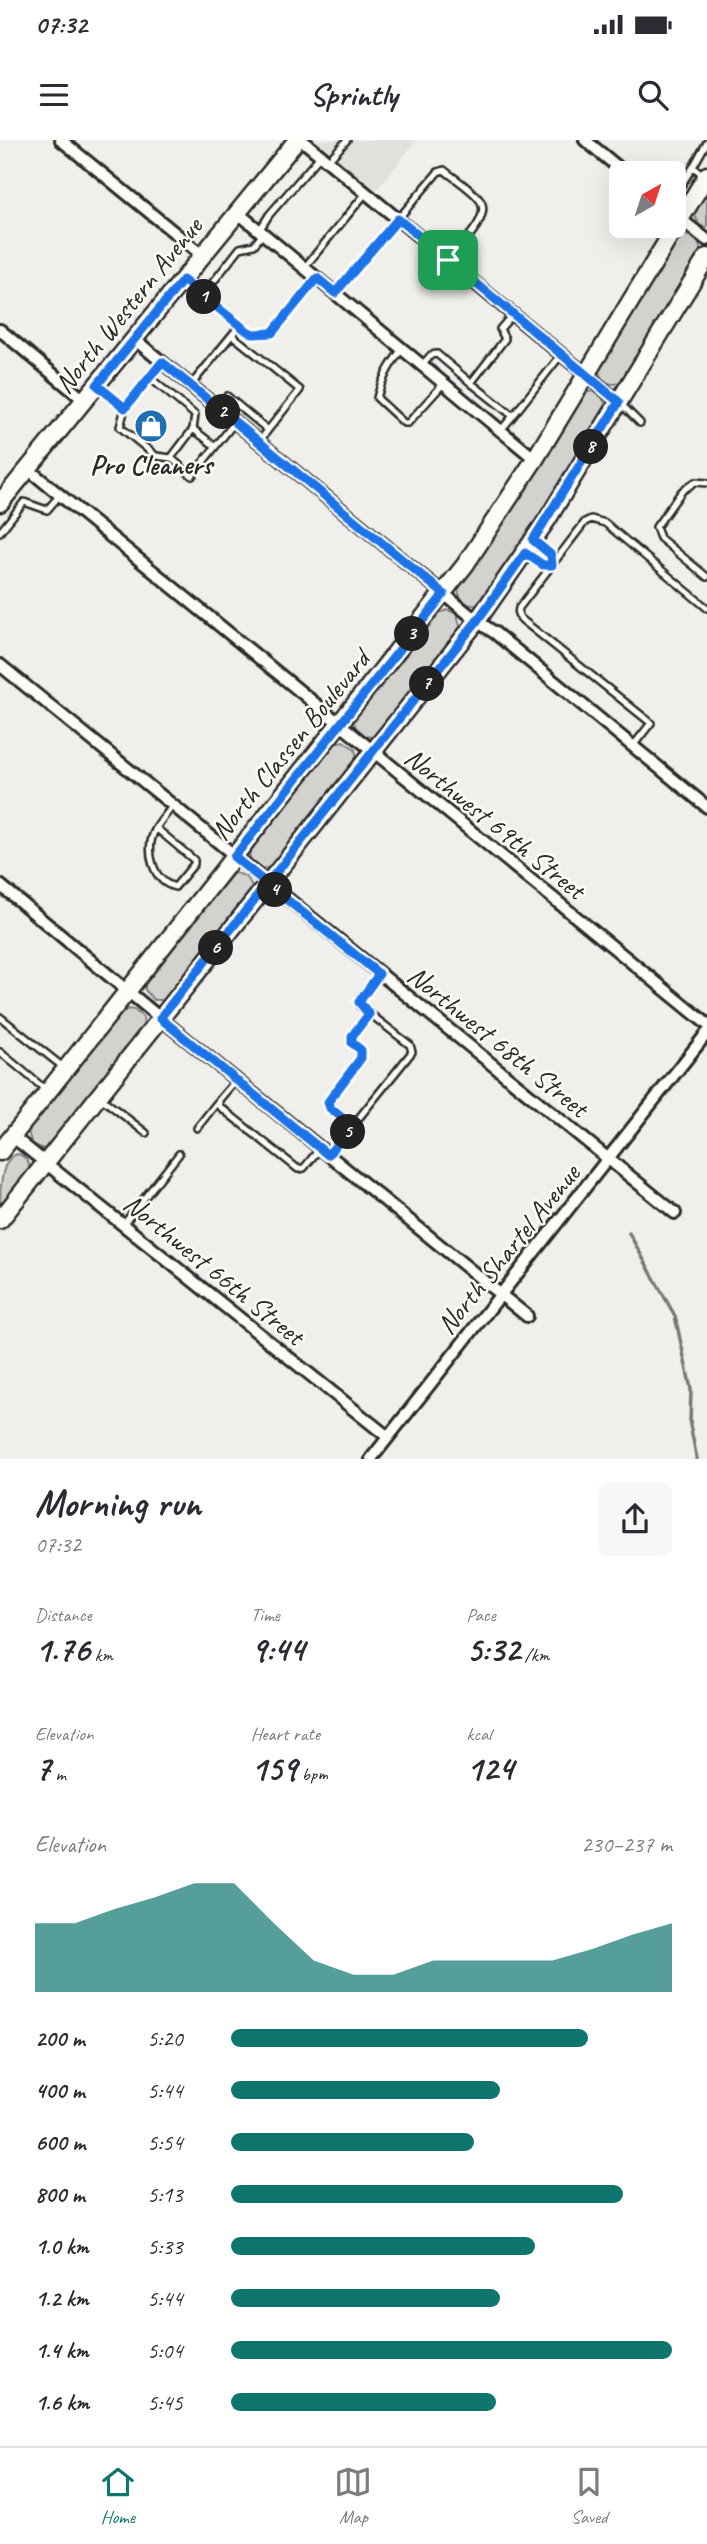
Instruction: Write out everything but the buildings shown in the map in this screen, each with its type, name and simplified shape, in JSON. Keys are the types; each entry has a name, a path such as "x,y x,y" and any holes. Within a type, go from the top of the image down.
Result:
{"street":[{"path":"61,140 202,256"},
{"path":"299,140 619,402"},
{"name":"North Western Avenue","path":"0,503 299,140"},
{"path":"587,141 611,161"},
{"name":"North Classen Boulevard","path":"686,201 702,173"},
{"path":"237,212 535,458"},
{"path":"686,224 707,240"},
{"name":"North Classen Boulevard","path":"4,1144 444,594 535,458 665,238"},
{"path":"0,1220 477,621 529,547 707,257"},
{"path":"0,330 85,400"},
{"path":"134,339 707,807"},
{"name":"Northwest 69th Street","path":"28,469 707,1024"},
{"name":"Northwest 68th Street","path":"0,665 675,1213"},
{"path":"0,885 527,1316"},
{"name":"North Shartel Avenue","path":"371,1459 707,1033"},
{"name":"Northwest 66th Street","path":"4,1144 45,1163 388,1437"}],"lane":[{"path":"203,295 240,248 254,245 269,215 324,158 347,140"},
{"path":"686,185 702,173 707,142"},
{"path":"335,293 438,172 444,170 481,201 484,211 481,221 448,260"},
{"path":"304,268 366,193"},
{"path":"183,280 253,334 272,333 317,278"},
{"path":"471,383 505,340 500,329 513,314"},
{"path":"191,385 240,325"},
{"path":"232,335 300,390 259,442"},
{"path":"402,349 388,367 377,398 404,423 408,423 444,383"},
{"path":"422,365 431,355 437,354 513,415"},
{"path":"501,430 562,354"},
{"path":"162,362 125,408 120,427 156,456 170,458 192,476 235,422"},
{"path":"149,377 195,415 193,429 170,458"},
{"path":"97,385 125,408"},
{"path":"218,408 227,396 268,430"},
{"path":"619,402 640,423"},
{"path":"193,429 215,446"},
{"path":"707,483 695,482 682,492 656,527 660,538 707,576"},
{"path":"0,532 24,502 47,510 60,495"},
{"path":"633,746 651,723 521,619 519,608 585,522 597,519 707,608"},
{"path":"529,547 543,565 552,565"},
{"path":"529,547 551,555 552,565"},
{"path":"156,828 194,860 194,864 175,887 171,887 155,873 152,839 156,828 172,806"},
{"path":"219,1100 219,1106 298,1169 304,1168 352,1126 412,1052 410,1045 369,1014 359,1002 379,974"},
{"path":"352,1126 330,1108 328,1102 361,1058 361,1050 352,1043 352,1036 369,1014"},
{"path":"0,1017 66,1069"},
{"path":"0,1052 48,1091"},
{"path":"197,1128 236,1080"},
{"path":"98,1096 146,1133"},
{"path":"123,1225 179,1154"}],"shaded area":[{"path":"318,140 417,140 375,192 322,148"},
{"path":"707,186 707,228 699,225 693,211"},
{"path":"686,236 697,241 701,256 622,382 607,382 598,369 677,238"},
{"path":"592,391 601,395 607,407 531,534 482,603 473,605 465,602 458,587 582,394"},
{"path":"448,610 457,614 461,629 376,736 368,737 362,734 354,722 356,713 435,614"},
{"path":"343,741 355,749 355,764 274,865 264,868 256,866 251,860 249,850 334,743"},
{"path":"231,873 241,874 248,879 251,886 250,896 169,997 165,1000 154,1000 145,990 145,980"},
{"path":"128,1009 143,1017 144,1027 52,1146 43,1149 32,1144 28,1132 30,1126 122,1012"},
{"path":"18,1154 28,1161 29,1175 0,1211 4,1168 12,1156"}],"waterway":[{"path":"629,1233 675,1316 691,1389 690,1425 697,1459"}],"place":[{"name":"Pro Cleaners","path":"151,426"}],"route":[{"path":"448,260 398,219 335,293 317,278 272,333 253,334 247,331 183,280 97,385 125,408 162,362 444,594 234,857 267,883 379,974 359,1002 359,1006 369,1014 352,1036 352,1043 361,1050 361,1058 328,1102 330,1108 352,1126 328,1155 160,1018 267,883 373,753 477,621 525,553 543,565 552,565 551,555 533,540 619,402 448,260"}]}
